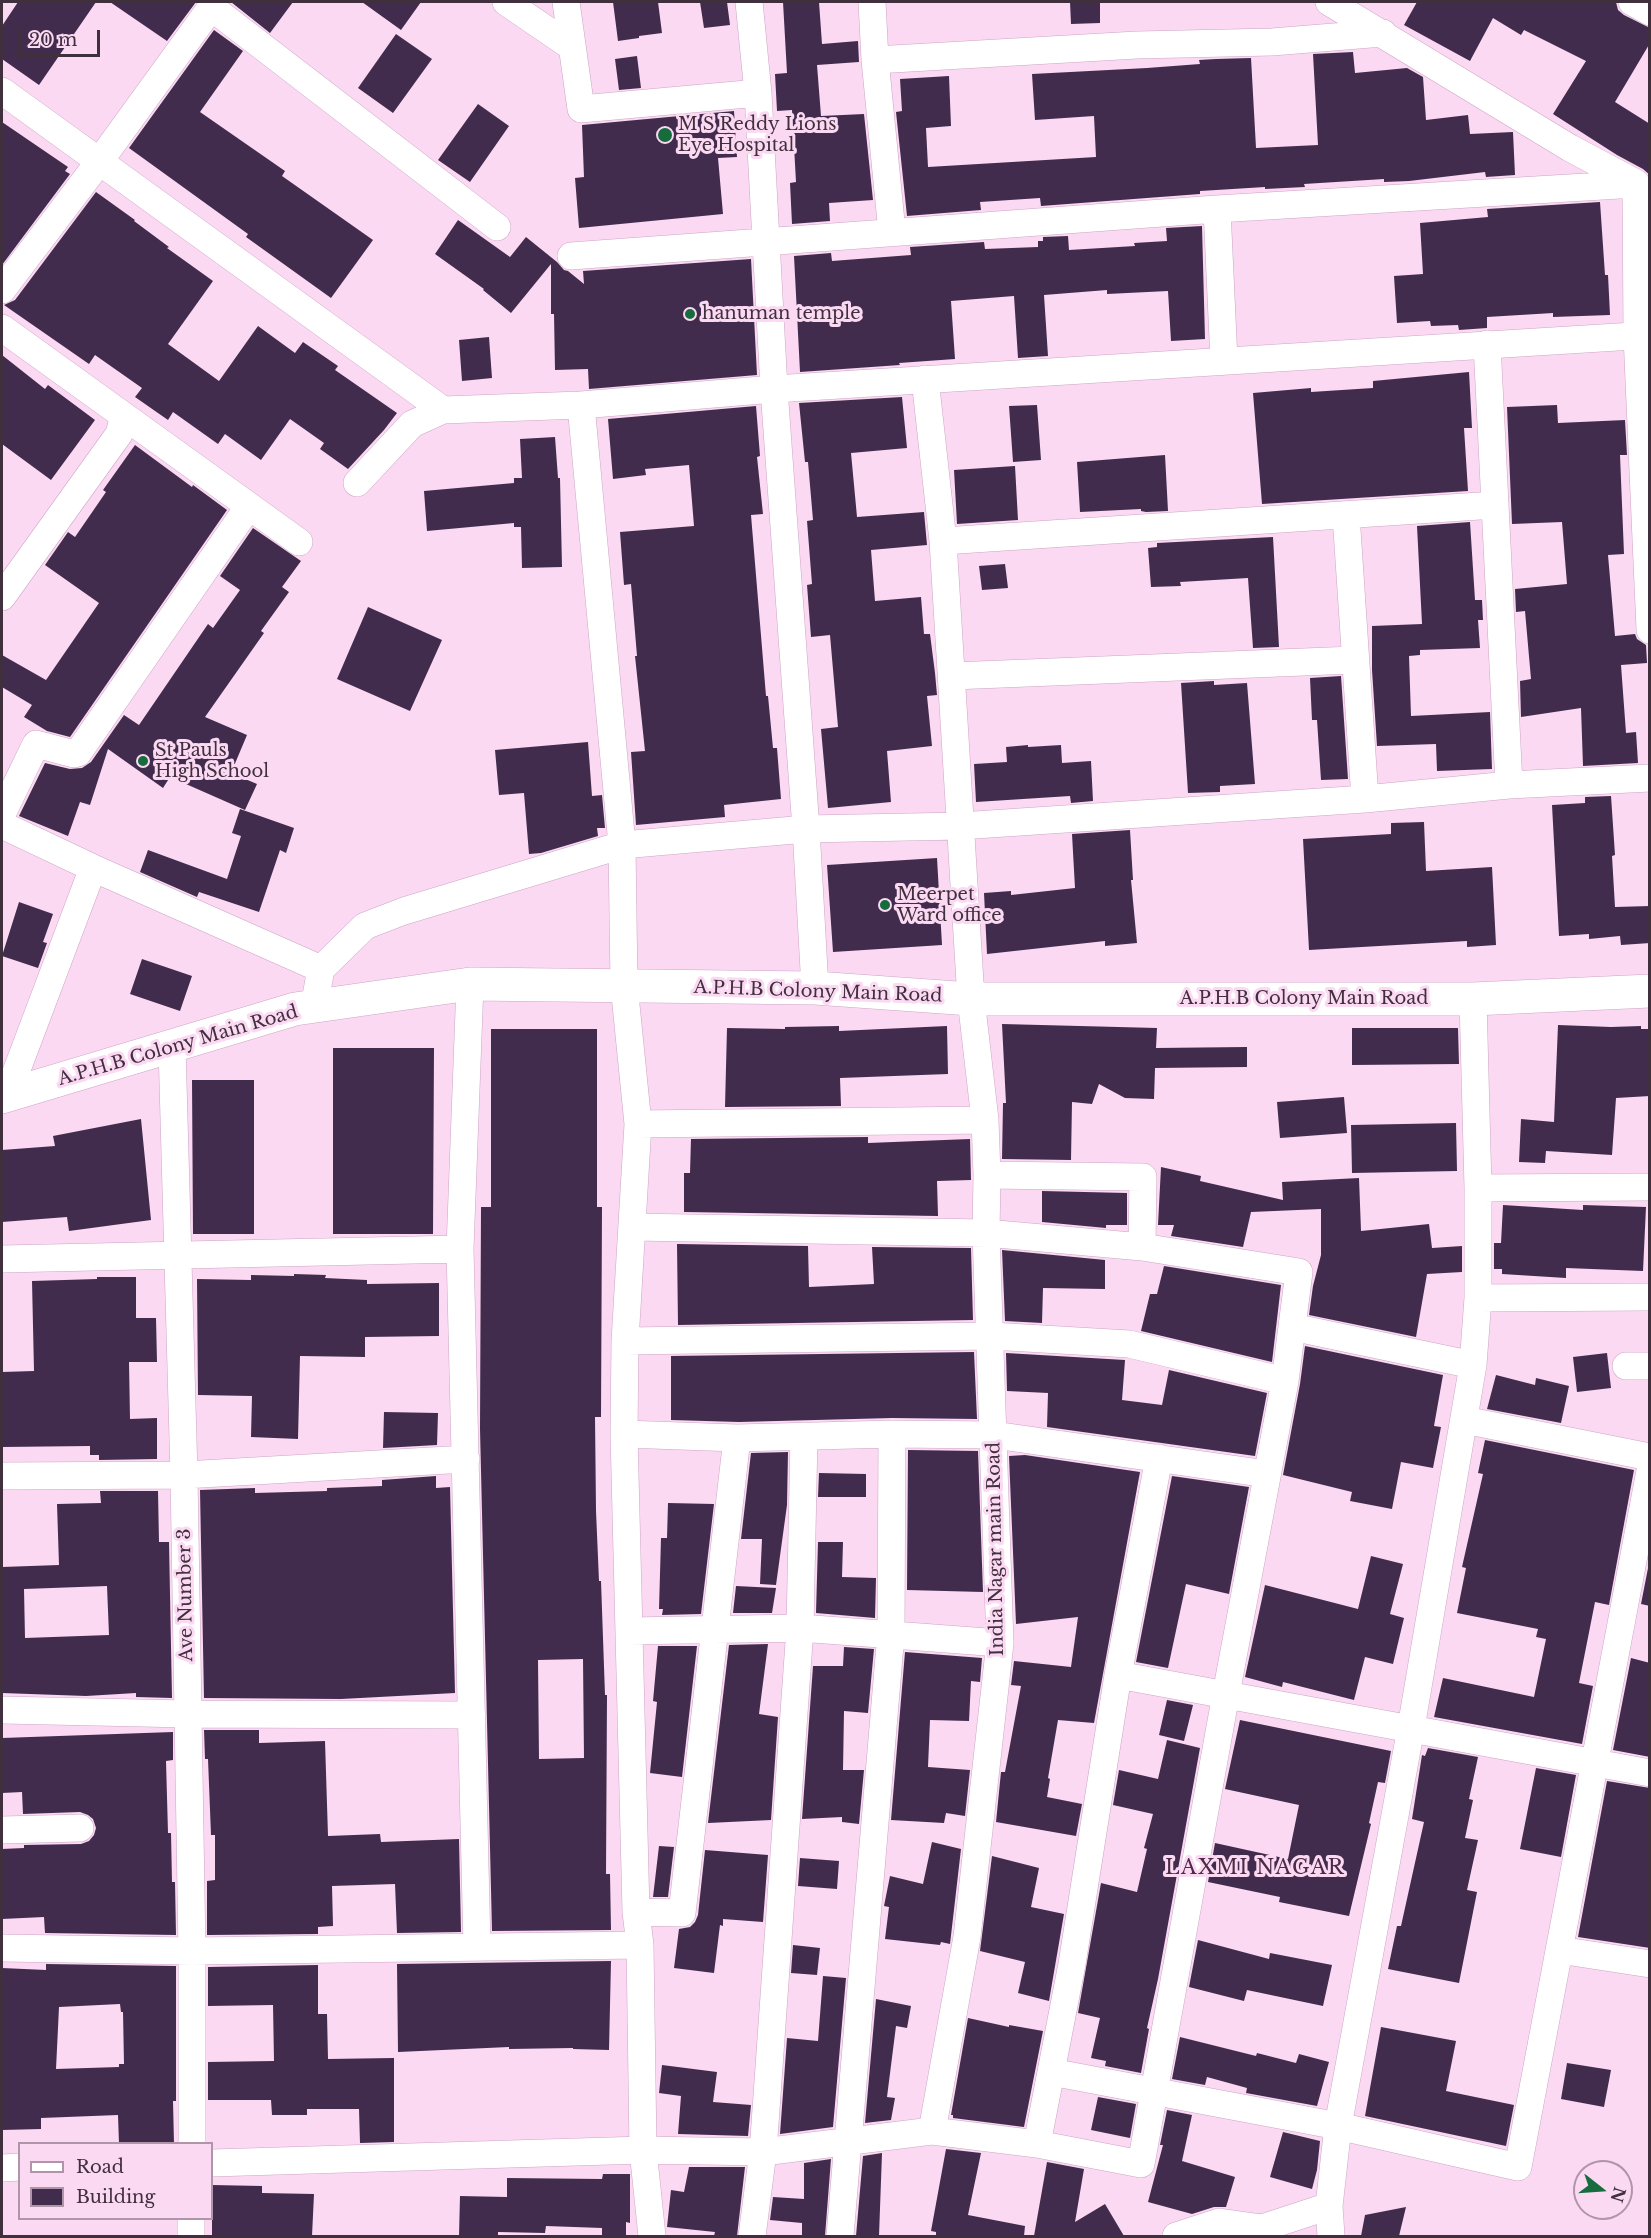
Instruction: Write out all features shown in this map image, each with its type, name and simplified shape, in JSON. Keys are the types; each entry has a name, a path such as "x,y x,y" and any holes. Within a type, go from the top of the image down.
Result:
{"street":[{"path":"506,2 572,46"},
{"path":"566,2 581,109 758,93"},
{"path":"749,2 758,93 774,389 807,829 815,988"},
{"path":"872,2 875,60 892,232"},
{"path":"1329,2 1570,148 1643,188"},
{"path":"1632,2 1650,12"},
{"path":"2,290 99,162 213,4 497,227"},
{"path":"875,60 1137,45 1272,42 1383,33"},
{"path":"2,91 443,410"},
{"path":"571,256 1217,208 1643,188"},
{"path":"1643,188 1643,335 1650,630"},
{"path":"1217,208 1224,361"},
{"path":"2,328 299,542"},
{"path":"357,483 412,424 443,410 581,405 774,389 1643,335"},
{"path":"1487,344 1509,785"},
{"name":"India Nagar main Road","path":"925,380 943,541 971,999 985,1120 986,1233 1000,1643 967,1937 932,2131"},
{"path":"581,405 622,845 624,986 638,1124 625,1341 624,1434 636,1912 640,1945 643,2150 652,2236"},
{"path":"2,597 119,434 124,416"},
{"path":"943,541 1495,505"},
{"path":"2,814 36,744 74,754 78,753 249,506"},
{"path":"1346,515 1365,799"},
{"path":"952,676 1354,660"},
{"path":"314,1008 321,969 365,926 404,911 622,845 807,829 960,826 1365,799 1509,785 1650,778"},
{"path":"2,825 321,969"},
{"path":"4,1097 93,868"},
{"path":"470,984 460,1249 477,1947"},
{"name":"A.P.H.B Colony Main Road","path":"4,1097 295,1009 470,984 815,988 971,999 1473,999 1650,991"},
{"path":"1331,2236 1329,2206 1338,2126 1411,1728 1473,1365 1478,1298 1478,1188 1473,999"},
{"name":"Ave Number 3","path":"172,1047 184,1475 192,1951 192,2142"},
{"path":"638,1124 985,1120"},
{"path":"987,1175 1143,1177 1142,1247"},
{"path":"1478,1188 1650,1187"},
{"path":"213,2163 643,2150 763,2152 932,2131 1037,2144 1141,2164 1285,1381 1299,1272 1142,1247 986,1233 632,1227"},
{"path":"2,1259 460,1249"},
{"path":"1478,1298 1650,1297"},
{"path":"1292,1326 1473,1365"},
{"path":"625,1341 991,1336 1129,1344 1285,1381"},
{"path":"1464,1420 1650,1457"},
{"path":"624,1434 737,1438 892,1434 994,1435 1268,1474"},
{"path":"840,2236 891,1633 892,1434"},
{"path":"752,2236 763,2152 800,1628 804,1436"},
{"path":"636,1912 682,1913 737,1438"},
{"path":"2,1476 184,1475 466,1458"},
{"path":"1037,2144 1072,1964 1118,1675 1159,1458"},
{"path":"1051,2072 1338,2126 1518,2167 1650,1471"},
{"path":"629,1631 800,1628 891,1633 1000,1643"},
{"path":"1118,1675 1650,1773"},
{"path":"2,1710 188,1714 472,1715"},
{"path":"2,1830 80,1828"},
{"path":"2,1948 192,1951 640,1945"},
{"path":"1559,1950 1650,1964"},
{"path":"2,2168 18,2167"},
{"path":"1176,2236 1220,2229 1262,2228 1329,2206"},
{"path":"191,2220 191,2236"}],"building":[{"path":"18,2 96,2 39,85 2,59 2,26"},
{"path":"110,2 196,2 167,41"},
{"path":"231,2 293,2 270,33"},
{"path":"362,2 421,2 401,30"},
{"path":"613,2 658,2 662,33 618,41"},
{"path":"700,2 727,2 730,25 704,28"},
{"path":"783,2 819,2 822,44 858,41 859,62 817,65 821,116 864,114 873,200 829,203 830,221 792,224 790,183 796,182 792,110 777,111 775,74 787,73"},
{"path":"1070,2 1100,2 1100,23 1071,24"},
{"path":"1417,2 1616,2 1618,10 1624,15 1650,28 1650,43 1615,102 1650,124 1650,175 1553,114 1586,61 1524,30 1521,35 1493,18 1470,61 1404,25"},
{"path":"214,30 243,51 200,112 285,171 282,176 373,240 331,298 246,237 248,234 129,148"},
{"path":"396,34 432,59 393,113 358,88"},
{"path":"1353,52 1355,73 1407,68 1423,77 1426,120 1468,115 1470,134 1513,132 1515,175 1486,177 1485,172 1409,181 1384,182 1384,179 1304,184 1305,187 1200,191 1200,194 1041,206 1040,198 980,202 981,210 907,216 896,112 902,111 900,79 949,76 951,126 926,128 928,167 1096,157 1094,116 1035,120 1032,74 1200,64 1199,60 1216,59 1251,58 1256,148 1318,145 1313,54"},
{"path":"637,56 641,88 619,90 615,59"},
{"path":"478,104 509,126 470,182 438,160"},
{"path":"734,111 737,157 718,158 723,214 579,228 575,178 584,177 582,125"},
{"path":"2,122 68,167 65,171 70,174 2,265"},
{"path":"96,192 213,281 168,344 219,381 258,326 295,353 303,342 338,366 335,370 397,413 348,469 320,449 324,443 290,419 261,460 225,434 218,444 173,412 168,420 135,397 142,388 95,355 89,364 4,305 15,300"},
{"path":"1600,202 1610,315 1553,317 1553,313 1487,317 1487,328 1459,330 1458,325 1431,326 1430,321 1397,323 1394,276 1423,274 1420,223 1488,217 1487,209"},
{"path":"458,220 510,257 526,237 584,284 583,271 751,259 757,375 589,389 588,369 555,370 554,314 551,314 551,264 511,313 484,289 435,254"},
{"path":"1202,226 1205,339 1171,341 1168,291 1107,294 1107,290 1044,295 1048,356 1018,358 1014,296 951,301 955,359 800,372 794,256 831,253 832,261 911,255 910,247 984,242 985,249 1038,247 1038,241 1043,241 1043,237 1068,236 1069,250 1135,246 1134,243 1167,241 1166,228"},
{"path":"489,337 492,378 462,381 459,340"},
{"path":"2,355 45,389 48,385 95,420 51,480 2,444"},
{"path":"1469,372 1472,428 1464,428 1468,491 1262,504 1253,393 1311,388 1311,392 1373,388 1373,381"},
{"path":"902,397 907,448 851,453 857,517 924,512 927,545 871,550 875,601 921,597 924,634 930,634 937,695 927,696 932,746 887,751 891,802 828,808 821,729 838,727 830,635 811,637 807,585 812,584 807,521 813,520 808,462 805,462 799,403"},
{"path":"1037,405 1041,460 1013,462 1009,406"},
{"path":"1557,405 1558,423 1625,420 1627,455 1620,455 1624,554 1608,555 1615,636 1635,634 1637,639 1646,645 1647,663 1621,665 1626,733 1636,732 1638,763 1583,766 1581,708 1521,717 1520,681 1531,679 1525,611 1516,612 1515,589 1567,584 1562,522 1512,524 1507,407"},
{"path":"756,406 760,456 757,457 763,514 751,515 766,696 768,696 773,748 777,748 781,799 724,805 725,817 636,825 631,752 645,751 635,656 637,656 631,584 624,585 620,532 694,526 689,465 645,469 646,475 613,479 608,419"},
{"path":"555,437 558,478 560,478 562,567 522,568 521,527 514,527 514,523 427,531 424,491 514,483 514,478 522,478 520,439"},
{"path":"135,445 227,510 70,737 47,731 24,717 32,705 2,687 2,655 46,680 99,603 45,565 68,532 75,537 106,492 103,490"},
{"path":"1165,455 1168,511 1146,512 1141,509 1080,512 1077,462"},
{"path":"1015,466 1018,520 957,524 954,470"},
{"path":"1470,522 1475,600 1482,600 1483,620 1478,620 1480,648 1420,650 1420,655 1409,656 1411,716 1490,712 1492,769 1437,771 1436,744 1377,746 1372,670 1372,626 1422,624 1417,526"},
{"path":"253,528 301,561 282,587 289,592 261,631 264,633 205,717 247,735 231,773 257,784 245,810 170,777 163,788 108,749 90,805 80,802 68,836 19,816 45,763 70,769 82,768 91,762 124,715 139,725 208,624 213,628 240,590 220,576"},
{"path":"1273,537 1279,647 1253,648 1248,578 1180,582 1181,586 1151,587 1148,548 1157,547 1157,543"},
{"path":"1005,564 1008,588 982,590 979,566"},
{"path":"368,607 442,640 410,711 337,679"},
{"path":"1341,676 1348,779 1321,780 1317,720 1312,720 1310,678"},
{"path":"1214,681 1214,685 1247,683 1255,784 1220,786 1220,792 1188,793 1181,683"},
{"path":"588,742 592,796 602,795 605,828 597,828 598,836 541,853 529,854 524,793 499,795 495,750"},
{"path":"1028,745 1028,747 1061,745 1062,763 1091,761 1093,801 1071,803 1070,796 976,802 974,764 1007,762 1006,747"},
{"path":"1611,796 1615,855 1612,856 1615,907 1650,906 1650,943 1621,945 1620,936 1589,939 1589,934 1559,936 1552,805 1585,803 1585,797"},
{"path":"240,809 294,828 286,853 280,850 259,912 199,892 197,897 140,872 148,850 227,879 241,836 232,833"},
{"path":"1424,822 1426,871 1492,867 1496,945 1467,947 1467,941 1309,950 1303,839 1391,834 1391,823"},
{"path":"1130,830 1133,880 1131,880 1137,943 1105,946 1105,941 987,954 984,893 1011,891 1011,895 1075,888 1072,834"},
{"name":"Meerpet Ward office","path":"937,858 942,945 833,952 827,865"},
{"path":"19,902 53,914 43,942 47,943 38,968 2,956"},
{"path":"142,959 192,976 180,1011 130,994"},
{"path":"1002,1024 1157,1028 1156,1048 1247,1047 1247,1067 1155,1068 1154,1099 1125,1098 1099,1084 1092,1104 1072,1102 1071,1160 1002,1159 1003,1103 1006,1103"},
{"path":"1558,1025 1641,1026 1641,1029 1650,1029 1650,1096 1616,1098 1612,1155 1546,1151 1545,1163 1519,1162 1521,1119 1554,1122"},
{"path":"839,1026 839,1031 947,1026 948,1074 840,1078 841,1106 725,1107 727,1028 785,1029 785,1027"},
{"path":"1352,1028 1458,1028 1459,1064 1352,1065"},
{"path":"491,1029 597,1029 597,1207 602,1207 601,1417 595,1417 596,1511 605,1695 607,1695 606,1874 610,1874 611,1930 492,1931 480,1429 481,1207 491,1207","holes":["583,1659 584,1758 539,1759 538,1660"]},
{"path":"333,1048 434,1048 433,1234 333,1234"},
{"path":"192,1080 254,1080 254,1234 193,1234"},
{"path":"1344,1097 1347,1133 1280,1138 1277,1102"},
{"path":"141,1119 151,1220 69,1231 67,1217 2,1222 2,1150 55,1146 53,1136"},
{"path":"1456,1123 1457,1171 1352,1173 1351,1125"},
{"path":"868,1137 868,1143 970,1139 971,1180 937,1181 938,1216 684,1212 684,1173 690,1173 691,1139"},
{"path":"1161,1167 1201,1176 1200,1181 1283,1200 1282,1182 1359,1178 1361,1231 1429,1224 1432,1248 1462,1246 1462,1272 1427,1274 1416,1337 1309,1315 1321,1255 1321,1209 1251,1212 1243,1247 1171,1236 1174,1225 1158,1225"},
{"path":"1042,1191 1127,1193 1127,1225 1106,1225 1106,1228 1042,1222"},
{"path":"1503,1205 1583,1210 1583,1205 1646,1207 1643,1271 1566,1268 1566,1278 1502,1274 1502,1269 1494,1269 1494,1243 1501,1243"},
{"path":"677,1244 808,1246 809,1287 874,1284 872,1247 971,1248 973,1320 678,1325"},
{"path":"1002,1250 1105,1260 1105,1289 1043,1288 1042,1323 1005,1321"},
{"path":"1164,1266 1281,1285 1272,1362 1141,1331 1150,1294 1157,1294"},
{"path":"294,1274 367,1280 367,1284 439,1283 439,1336 365,1337 365,1357 300,1356 298,1439 251,1437 252,1396 198,1395 197,1279 251,1280 251,1275 294,1276"},
{"path":"97,1277 136,1277 136,1318 156,1318 157,1362 129,1362 130,1419 157,1418 157,1459 99,1460 99,1455 90,1455 90,1446 2,1447 2,1372 34,1371 32,1281 97,1279"},
{"path":"1305,1346 1443,1375 1434,1426 1441,1427 1433,1468 1401,1462 1392,1509 1350,1501 1352,1492 1283,1475"},
{"path":"974,1352 977,1419 892,1418 739,1422 671,1420 671,1356"},
{"path":"1006,1353 1125,1360 1122,1400 1162,1405 1169,1370 1267,1393 1255,1456 1047,1427 1048,1393 1007,1391"},
{"path":"1607,1353 1611,1388 1577,1392 1573,1357"},
{"path":"1496,1375 1535,1385 1536,1378 1569,1386 1561,1423 1487,1409"},
{"path":"384,1412 438,1413 437,1445 383,1448"},
{"path":"1485,1440 1634,1470 1609,1605 1595,1602 1579,1683 1593,1686 1582,1744 1434,1717 1443,1678 1534,1697 1546,1639 1536,1637 1538,1629 1457,1613 1466,1568 1462,1567 1483,1474 1478,1473"},
{"path":"908,1450 978,1451 983,1592 907,1590"},
{"path":"788,1452 787,1505 776,1585 760,1584 762,1539 741,1539 751,1453"},
{"path":"1025,1455 1140,1472 1094,1723 1058,1720 1047,1797 1082,1804 1076,1836 996,1822 1001,1772 1005,1772 1021,1686 1011,1685 1014,1661 1071,1667 1078,1617 1016,1624 1009,1456"},
{"path":"819,1473 866,1474 866,1497 818,1497"},
{"path":"436,1476 436,1488 450,1487 455,1693 341,1699 204,1698 200,1490 255,1488 255,1493 327,1491 327,1488 382,1486 382,1480"},
{"path":"1172,1476 1249,1487 1229,1594 1186,1584 1168,1668 1136,1662"},
{"path":"100,1491 158,1491 159,1542 169,1542 172,1698 136,1697 136,1693 86,1696 2,1693 2,1567 59,1565 57,1504 101,1503","holes":["107,1586 109,1635 25,1638 24,1589"]},
{"path":"668,1503 714,1504 701,1614 662,1615 663,1609 659,1609 661,1538 667,1538"},
{"path":"818,1542 843,1542 842,1577 876,1578 875,1618 816,1613"},
{"path":"1371,1556 1403,1564 1390,1614 1404,1618 1393,1664 1365,1657 1354,1700 1283,1682 1282,1687 1245,1677 1265,1585 1358,1609"},
{"path":"1650,1558 1650,1606 1641,1604"},
{"path":"736,1586 776,1588 772,1613 733,1613"},
{"path":"768,1644 759,1714 778,1717 771,1820 708,1823 729,1645"},
{"path":"658,1646 697,1646 682,1777 650,1773 657,1702 653,1701"},
{"path":"844,1647 874,1649 868,1713 844,1711 843,1770 864,1770 859,1824 842,1822 842,1817 802,1819 813,1666 843,1666"},
{"path":"905,1652 982,1658 980,1682 971,1681 969,1721 930,1720 928,1767 970,1770 965,1816 946,1813 944,1823 891,1820"},
{"path":"1631,1658 1650,1663 1650,1757 1613,1750"},
{"path":"1167,1700 1193,1705 1184,1741 1159,1735"},
{"path":"1240,1720 1391,1751 1385,1783 1378,1782 1369,1823 1371,1824 1349,1916 1279,1902 1280,1897 1208,1882 1215,1843 1288,1859 1299,1805 1225,1789"},
{"path":"204,1730 259,1730 259,1743 325,1741 328,1836 380,1834 381,1842 459,1839 461,1932 397,1933 395,1884 332,1886 333,1926 318,1927 318,1934 207,1935 207,1881 215,1880 215,1835 211,1835 208,1759 205,1759"},
{"path":"173,1732 173,1760 166,1761 168,1833 171,1833 172,1882 175,1882 176,1935 45,1933 44,1917 2,1919 2,1849 24,1848 24,1845 81,1844 89,1841 96,1828 93,1819 80,1812 23,1814 22,1792 2,1793 2,1738"},
{"path":"1167,1740 1200,1748 1147,2028 1149,2029 1141,2073 1105,2066 1106,2061 1091,2058 1100,2018 1078,2013 1101,1883 1137,1892 1147,1849 1144,1848 1153,1814 1113,1805 1119,1770 1158,1779"},
{"path":"1428,1748 1478,1757 1469,1799 1473,1800 1465,1838 1478,1840 1467,1890 1477,1892 1459,1983 1388,1969 1397,1926 1401,1926 1424,1822 1412,1819 1422,1755 1425,1756"},
{"path":"1536,1768 1576,1775 1561,1857 1520,1849"},
{"path":"1607,1781 1650,1788 1650,1948 1578,1937"},
{"path":"932,1842 961,1849 950,1944 885,1939 889,1907 884,1906 890,1876 923,1884"},
{"path":"659,1846 674,1847 668,1897 653,1897"},
{"path":"705,1850 768,1855 763,1922 723,1919 723,1926 720,1925 714,1973 674,1968 679,1929 690,1927 698,1915"},
{"path":"992,1856 1039,1868 1031,1907 1064,1914 1049,2001 1018,1993 1025,1962 980,1951"},
{"path":"800,1858 839,1861 837,1889 798,1886"},
{"path":"1198,1940 1269,1959 1270,1953 1332,1965 1323,2006 1247,1990 1244,2001 1189,1987"},
{"path":"793,1945 820,1948 817,1975 791,1973"},
{"path":"611,1961 609,2050 509,2049 509,2047 398,2052 397,1964"},
{"path":"46,1964 176,1966 174,2142 119,2142 118,2115 41,2118 41,2129 2,2130 2,1968 46,1970","holes":["120,2004 121,2012 123,2012 124,2064 119,2064 119,2067 56,2069 59,2007"]},
{"path":"318,1965 318,2014 327,2014 328,2059 394,2058 394,2142 360,2143 359,2109 307,2109 307,2115 272,2115 271,2100 208,2100 208,2062 274,2061 273,2005 208,2006 208,1967"},
{"path":"823,1976 846,1978 833,2127 780,2134 787,2038 818,2041"},
{"path":"876,1999 911,2006 907,2028 896,2026 887,2097 895,2098 891,2120 865,2123"},
{"path":"968,2018 1009,2027 1009,2025 1043,2031 1024,2127 953,2118 951,2115"},
{"path":"1381,2027 1456,2041 1446,2091 1514,2105 1506,2146 1365,2116"},
{"path":"1180,2037 1256,2056 1257,2053 1296,2063 1299,2054 1329,2062 1317,2106 1246,2093 1247,2088 1207,2077 1205,2085 1172,2079"},
{"path":"1567,2063 1611,2070 1604,2107 1561,2099"},
{"path":"662,2065 717,2072 713,2102 751,2105 748,2136 678,2134 681,2096 659,2093"},
{"path":"1098,2097 1136,2104 1130,2138 1091,2130"},
{"path":"1167,2110 1192,2115 1182,2161 1235,2177 1226,2207 1214,2207 1192,2214 1148,2202 1163,2145 1160,2145"},
{"path":"1283,2132 1320,2141 1317,2170 1312,2189 1270,2177"},
{"path":"946,2149 981,2153 968,2215 1025,2226 1024,2236 936,2236 936,2232 931,2231"},
{"path":"882,2153 879,2236 856,2236 863,2156"},
{"path":"831,2159 825,2236 802,2236 802,2223 770,2220 773,2197 804,2199 804,2163"},
{"path":"1047,2162 1084,2169 1075,2222 1105,2204 1124,2236 1034,2236"},
{"path":"689,2167 745,2167 737,2236 714,2236 715,2232 667,2227 671,2190 684,2192"},
{"path":"603,2174 630,2174 630,2223 626,2222 626,2236 602,2236 602,2228 546,2226 545,2233 498,2232 498,2236 459,2236 460,2196 507,2197 507,2178 602,2179"},
{"path":"213,2185 262,2186 262,2193 314,2194 312,2236 212,2236"},
{"path":"1406,2207 1399,2236 1361,2236 1365,2215"}],"place":[{"name":"M S Reddy Lions Eye Hospital","path":"665,135"},
{"name":"hanuman temple","path":"690,314"},
{"name":"St Pauls High School","path":"143,761"},
{"name":"Meerpet Ward office","path":"885,905"}],"district":[{"name":"LAXMI NAGAR","path":"1255,1868"}]}
